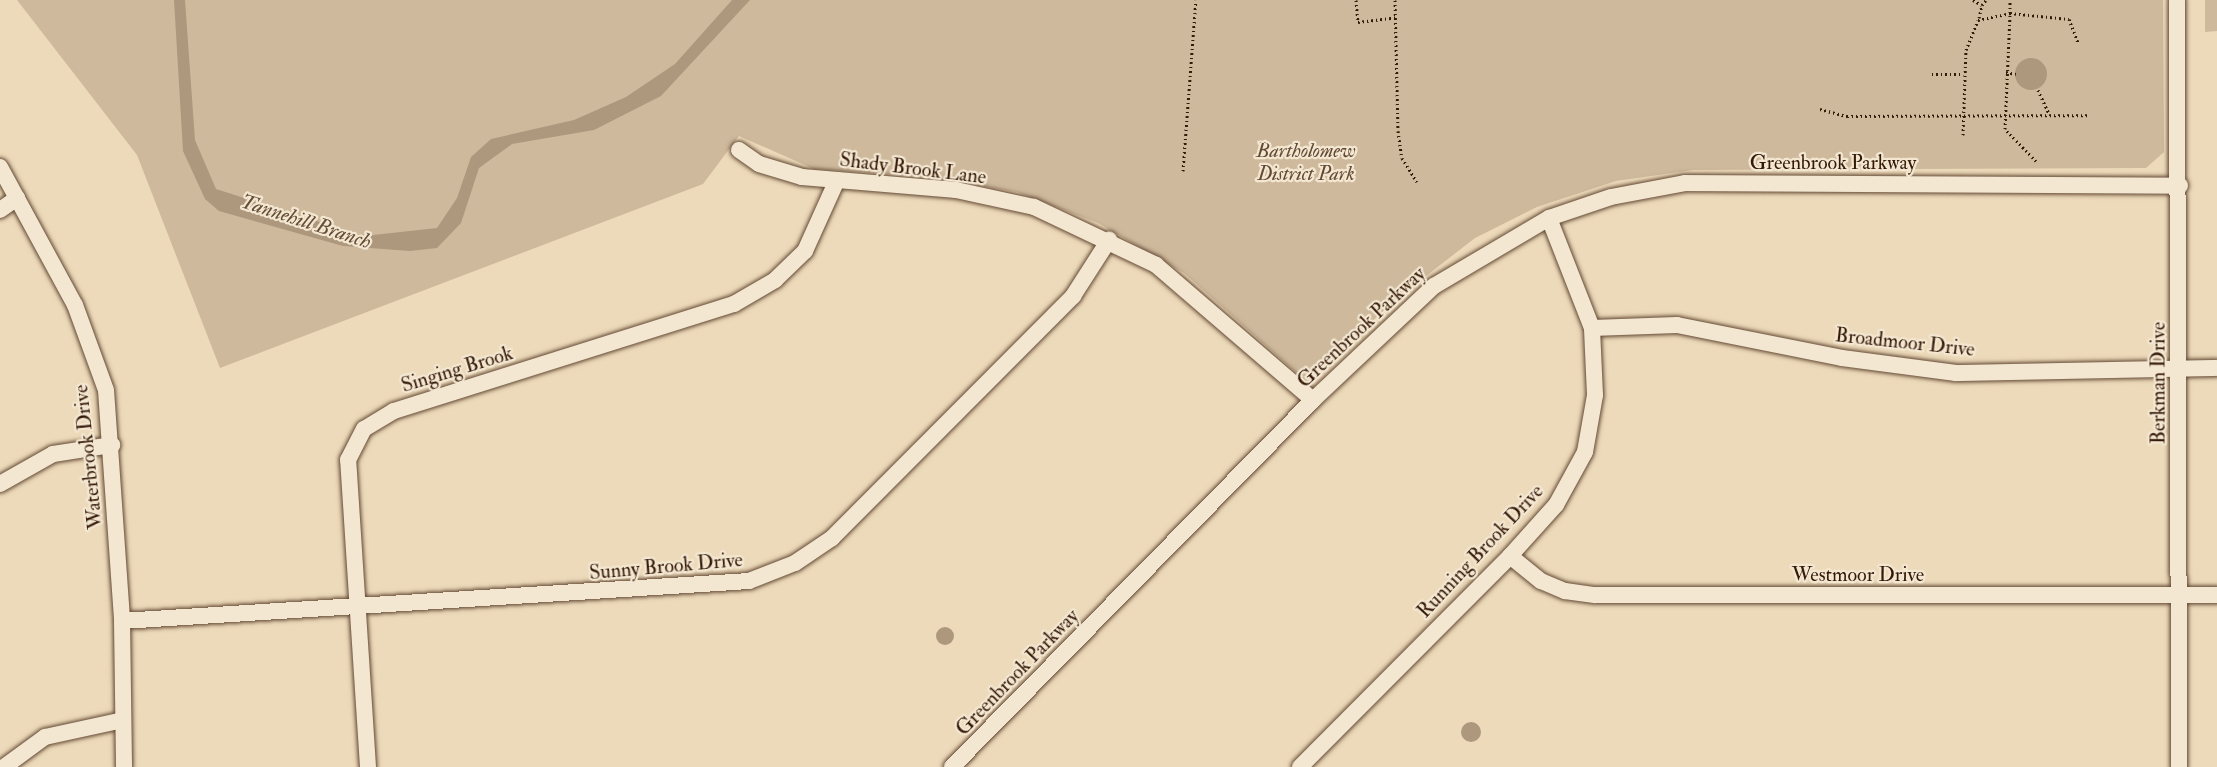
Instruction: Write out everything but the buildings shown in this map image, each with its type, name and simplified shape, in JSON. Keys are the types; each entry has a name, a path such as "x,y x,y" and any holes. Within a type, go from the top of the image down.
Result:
{"street":[{"name":"Berkman Drive","path":"2177,2 2180,186 2179,767"},
{"name":"Shady Brook Lane","path":"739,150 759,164 802,177 967,192 1034,207 1109,240 1156,265 1215,310 1312,400"},
{"name":"Waterbrook Drive","path":"0,167 93,347 106,390 112,445 122,621 124,767"},
{"name":"Singing Brook","path":"368,767 348,460 364,429 394,411 734,304 775,280 805,251 837,180"},
{"name":"Greenbrook Parkway","path":"952,767 1312,400 1434,286 1549,218 1611,196 1685,183 2180,186"},
{"path":"0,210 17,198"},
{"name":"Running Brook Drive","path":"1300,767 1510,556 1556,505 1585,452 1595,395 1592,328 1549,218"},
{"name":"Sunny Brook Drive","path":"122,621 356,609 727,584 795,563 832,538 1073,296 1109,240"},
{"name":"Broadmoor Drive","path":"1592,328 1677,325 1842,358 1956,373 2217,368"},
{"path":"0,484 53,454 112,445"},
{"name":"Westmoor Drive","path":"1510,556 1541,581 1564,591 1594,595 2217,595"},
{"path":"4,767 45,737 123,720"}],"path":[{"path":"1183,171 1196,0"},
{"path":"1356,0 1358,22 1397,17"},
{"path":"1395,0 1402,158 1417,182"},
{"path":"1973,0 1982,5"},
{"path":"1963,135 1963,74 1982,5 1986,0"},
{"path":"2010,0 2005,129 2036,161"},
{"path":"1978,20 2010,13 2069,19 2078,42"},
{"path":"2006,72 2016,74"},
{"path":"1932,74 1963,74"},
{"path":"2038,90 2049,114"},
{"path":"1820,109 1847,116 2005,113 2087,115"}],"green space":[{"name":"Bartholomew District Park","path":"17,0 2163,0 2164,152 2146,168 1693,170 1616,181 1537,207 1475,238 1395,300 1311,378 1298,374 1184,273 1098,223 1017,192 920,176 814,169 739,136 703,184 220,368 137,155"},
{"path":"2205,0 2217,0 2217,31 2205,32"}],"water":[{"name":"Tannehill Branch","path":"174,0 185,0 195,140 216,189 364,236 437,228 457,198 471,157 491,139 574,120 626,97 675,64 732,0 750,0 661,96 594,130 512,144 479,168 461,223 437,248 410,251 343,246 219,211 205,199 183,151"},
{"path":"2031,58 2042,63 2047,74 2042,85 2031,90 2020,85 2015,74 2020,63"},
{"path":"945,627 951,630 954,636 951,642 945,645 939,642 936,636 939,630"},
{"path":"1471,722 1478,725 1481,732 1478,739 1471,742 1464,739 1461,732 1464,725"}]}
